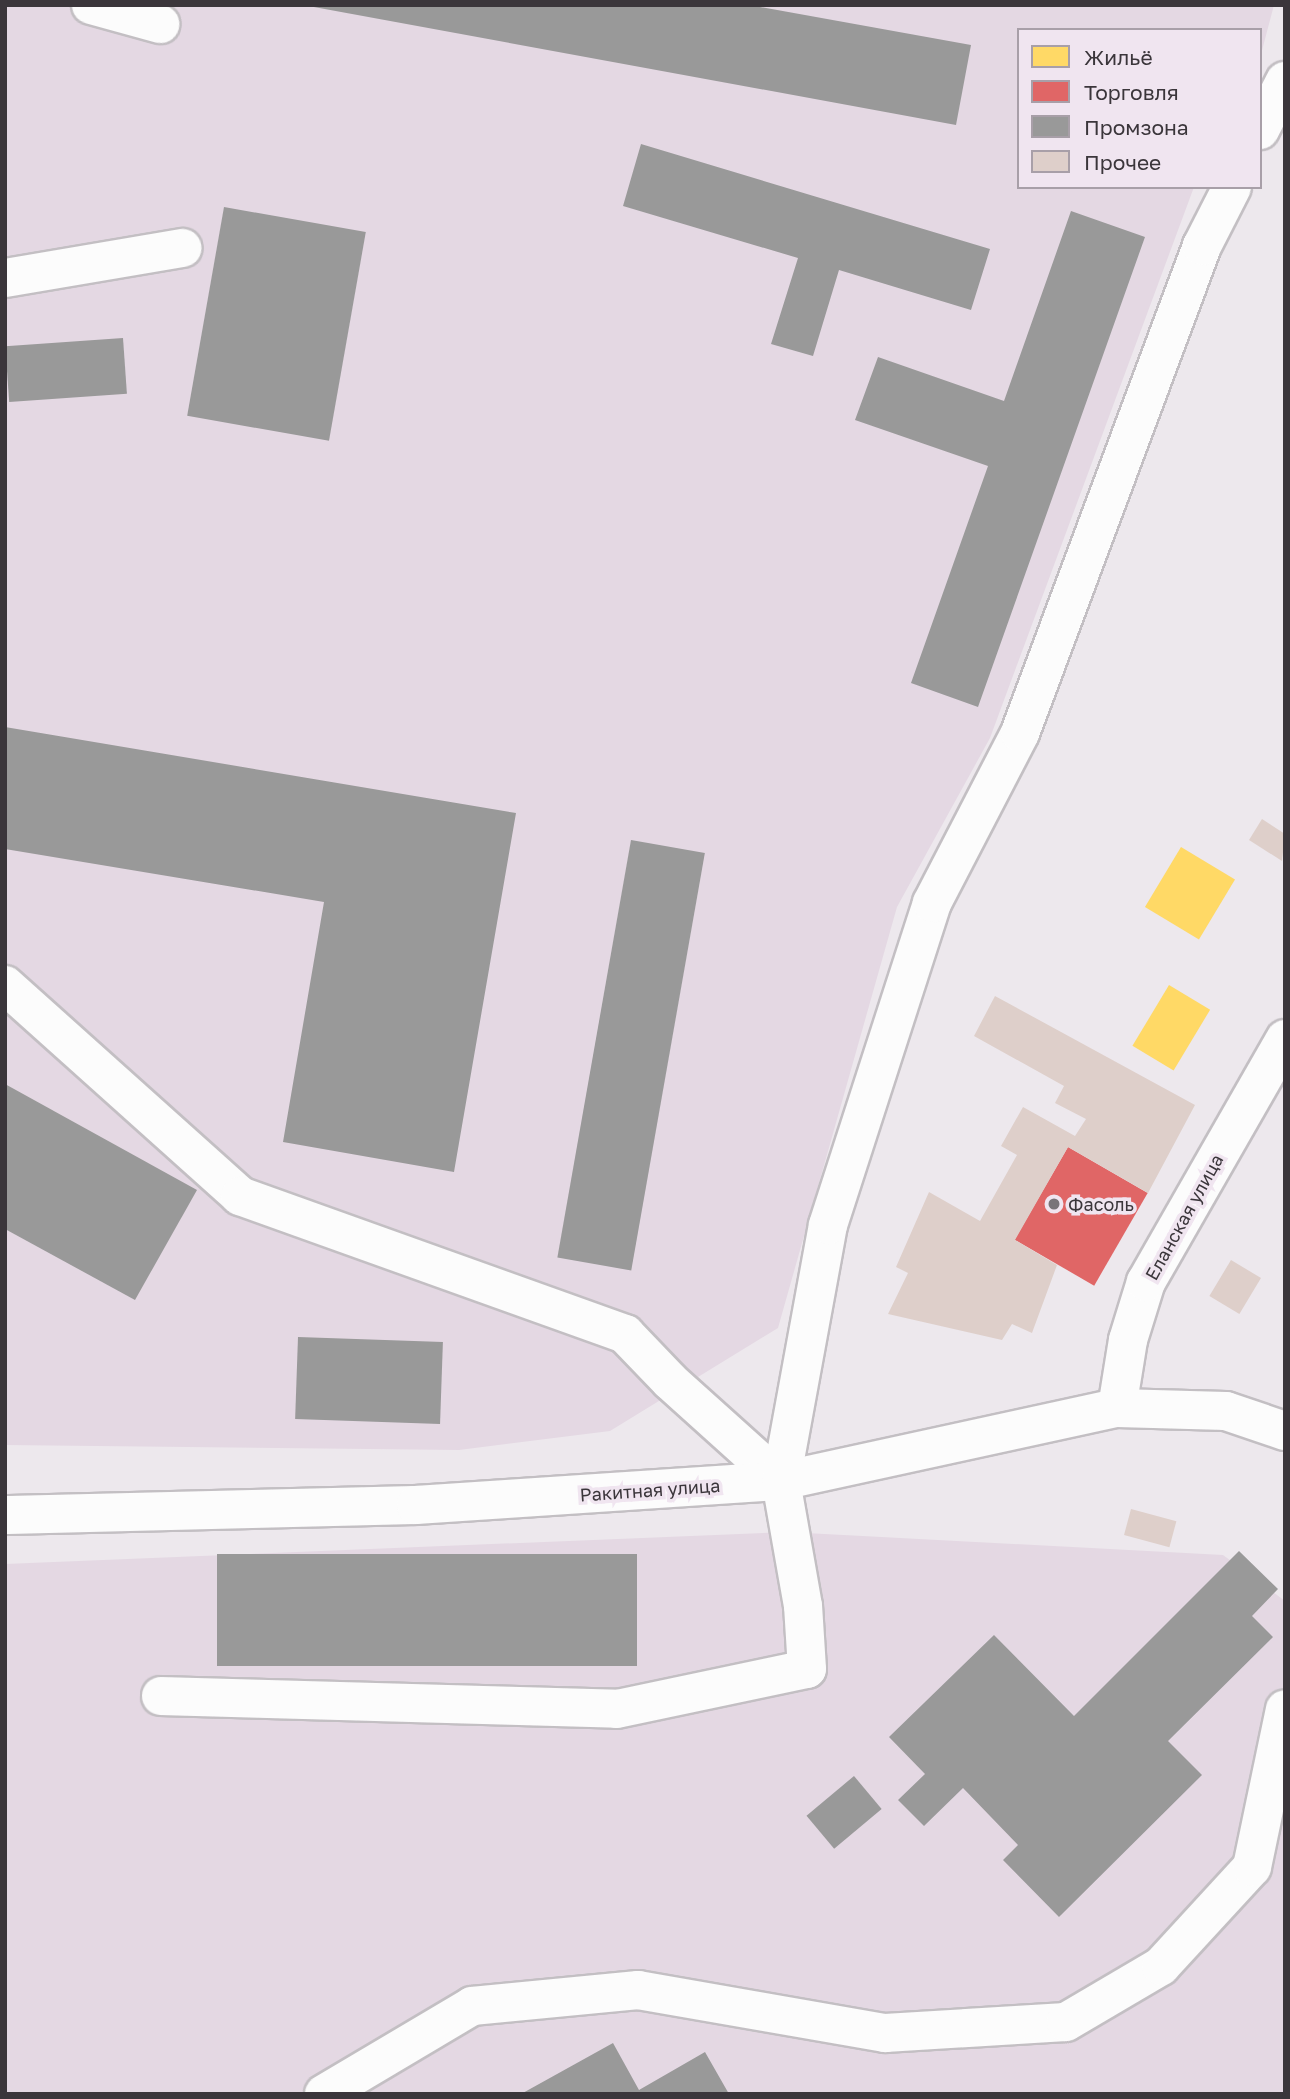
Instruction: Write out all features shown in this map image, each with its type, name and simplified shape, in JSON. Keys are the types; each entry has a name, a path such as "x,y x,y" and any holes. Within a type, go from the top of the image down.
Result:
{"street":[{"path":"91,5 160,24"},
{"path":"1262,126 1285,81"},
{"path":"161,1696 617,1709 807,1669 803,1606 781,1481 828,1225 932,903 1020,733 1202,246 1231,189"},
{"path":"5,278 182,248"},
{"path":"5,985 240,1196 625,1334 670,1381 781,1481"},
{"name":"Еланская улица","path":"1117,1408 1128,1340 1146,1282 1285,1039"},
{"name":"Ракитная улица","path":"5,1515 416,1505 781,1481 1117,1408 1226,1411 1285,1431"},
{"path":"324,2094 472,2006 638,1990 885,2033 1066,2022 1161,1966 1252,1867 1285,1709"}],"shaded area":[{"path":"5,5 1274,5 1262,50 1262,28 1017,28 1017,189 1193,189 990,738 897,907 778,1328 610,1431 459,1450 5,1445"},
{"path":"787,1532 1223,1555 1285,1601 1285,2094 5,2094 5,1564"}],"building: Жильё":[{"path":"1181,847 1235,879 1199,939 1145,907"},
{"path":"1169,985 1210,1010 1174,1071 1132,1046"}],"building: Торговля":[{"path":"1068,1147 1148,1193 1094,1286 1014,1240"}],"building: Промзона":[{"path":"303,5 749,5 971,45 956,125"},
{"path":"641,144 990,249 971,310 839,270 813,356 771,344 798,258 623,206"},
{"path":"224,207 366,232 329,441 187,416"},
{"path":"1071,211 1145,237 978,707 911,683 988,466 855,420 878,357 1004,401"},
{"path":"123,338 127,394 9,402 5,346"},
{"path":"5,727 516,813 454,1172 283,1142 324,902 5,849"},
{"path":"631,840 705,853 631,1271 557,1258"},
{"path":"5,1084 197,1190 135,1300 5,1229"},
{"path":"298,1337 443,1342 440,1424 295,1419"},
{"path":"1239,1551 1278,1589 1252,1616 1273,1637 1168,1741 1202,1775 1059,1917 1003,1860 1018,1845 963,1788 924,1826 898,1800 925,1774 889,1737 994,1635 1074,1716"},
{"path":"217,1554 637,1554 637,1666 217,1666"},
{"path":"854,1776 882,1809 834,1849 807,1816"},
{"path":"613,2043 639,2090 705,2052 729,2094 521,2094"}],"building: Прочее":[{"path":"1262,819 1285,834 1282,861 1249,840"},
{"path":"995,996 1195,1105 1148,1193 1068,1147 1015,1240 1057,1265 1032,1333 1012,1324 1002,1340 888,1314 908,1273 896,1267 929,1192 980,1221 1017,1155 1001,1146 1023,1107 1075,1136 1086,1119 1055,1103 1064,1086 974,1036"},
{"path":"1231,1260 1261,1278 1239,1314 1209,1296"},
{"path":"1131,1509 1176,1521 1169,1547 1124,1535"}],"place":[{"name":"Фасоль","path":"1054,1204"}]}
